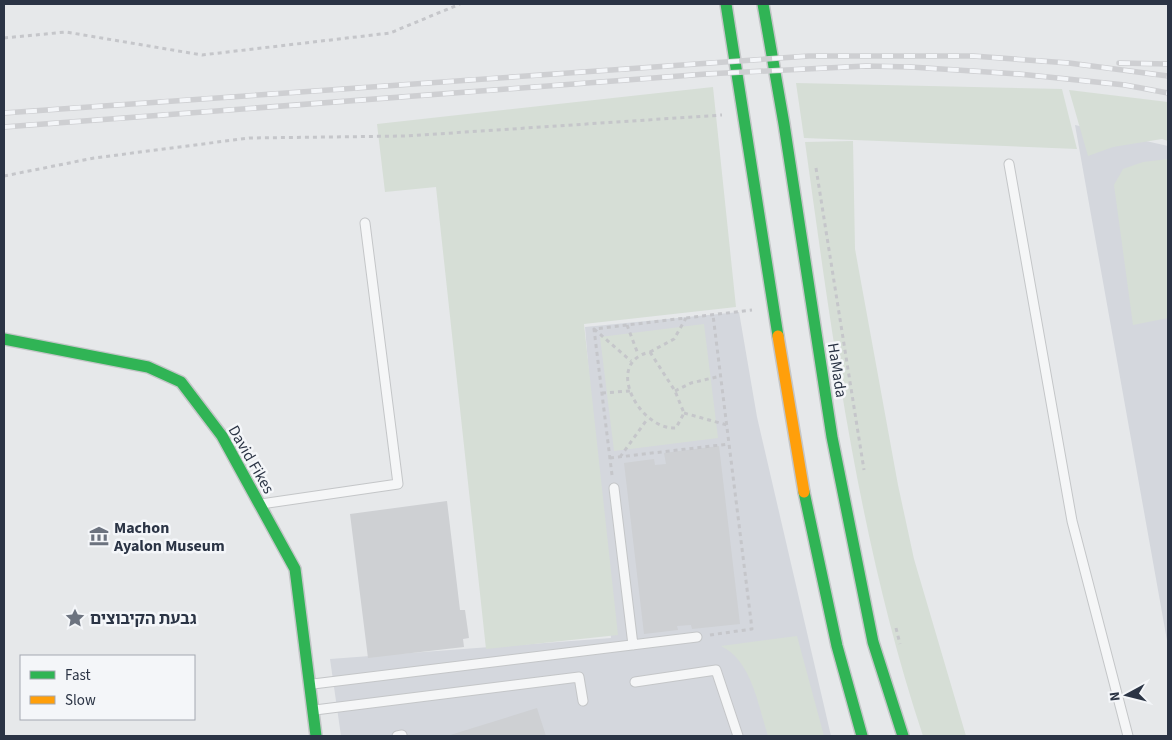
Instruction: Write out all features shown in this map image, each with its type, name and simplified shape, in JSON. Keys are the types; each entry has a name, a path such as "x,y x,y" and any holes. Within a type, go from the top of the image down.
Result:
{"main road":[{"path":"726,4 745,113 772,310 814,555 862,736"},
{"name":"HaMada","path":"763,4 784,124 834,447 873,642 902,736"},
{"name":"David Fikes","path":"4,339 148,367 182,382 222,436 295,569 316,736"}],"lane":[{"path":"1009,164 1072,521 1128,736"},
{"path":"259,504 398,484 366,222"},
{"path":"614,488 633,644"},
{"path":"310,685 697,637"},
{"path":"635,682 716,670 738,736"},
{"path":"313,710 579,677 583,701"}],"path":[{"path":"4,38 66,32 202,55 390,33 460,4"},
{"path":"4,176 94,158 250,138 406,136 745,113"},
{"path":"814,158 866,480"},
{"path":"594,329 754,310 772,310"},
{"path":"697,637 752,629 713,315"},
{"path":"684,413 676,428 665,427 648,418 630,391 628,376 631,361 638,354 650,352 674,339 686,318"},
{"path":"627,325 638,354"},
{"path":"594,329 631,361"},
{"path":"594,329 614,488"},
{"path":"650,352 675,391 684,413"},
{"path":"675,391 691,383 721,376"},
{"path":"602,393 630,391"},
{"path":"684,413 727,424"},
{"path":"620,457 648,418"},
{"path":"610,458 729,444"},
{"path":"895,624 902,653"}],"shaded area":[{"path":"796,83 1062,89 1077,149 804,138"},
{"path":"713,87 736,307 584,324 618,635 486,649 436,187 385,192 377,124"},
{"path":"1069,90 1168,102 1168,141 1162,139 1113,147 1088,156"},
{"path":"1075,125 1168,146 1168,646"},
{"path":"853,141 855,249 898,485 914,559 966,736 923,736 881,590 865,516 838,367 805,142"},
{"path":"1168,159 1168,318 1133,325 1114,185 1123,169 1143,162"},
{"path":"739,312 757,417 831,736 341,736 330,659 611,638 585,327"},
{"path":"704,324 718,438 614,451 600,337"},
{"path":"797,636 824,736 768,736 757,698 747,673 732,653 721,646"}],"building":[{"path":"719,446 740,624 692,629 691,625 677,626 678,630 644,634 624,463 654,459 655,465 666,464 664,453"},
{"path":"447,501 460,610 465,610 469,638 463,639 464,647 368,658 350,514"},
{"path":"537,708 546,736 447,736"}],"railway":[{"path":"4,113 809,56 973,56 1069,63 1168,76"},
{"path":"1119,63 1168,64"},
{"path":"4,127 706,74 866,66 1019,74 1125,85 1168,93"}],"traffic: fast":[{"path":"726,4 778,336"},
{"path":"763,4 784,124 832,437 873,642 903,736"},
{"path":"4,339 148,367 181,382 222,436 295,569 316,736"},
{"path":"804,492 837,646 862,736"}],"traffic: slow":[{"path":"778,336 804,492"}],"place":[{"name":"Machon Ayalon Museum","path":"99,536"},
{"name":"גבעת הקיבוצים","path":"75,618"}]}
